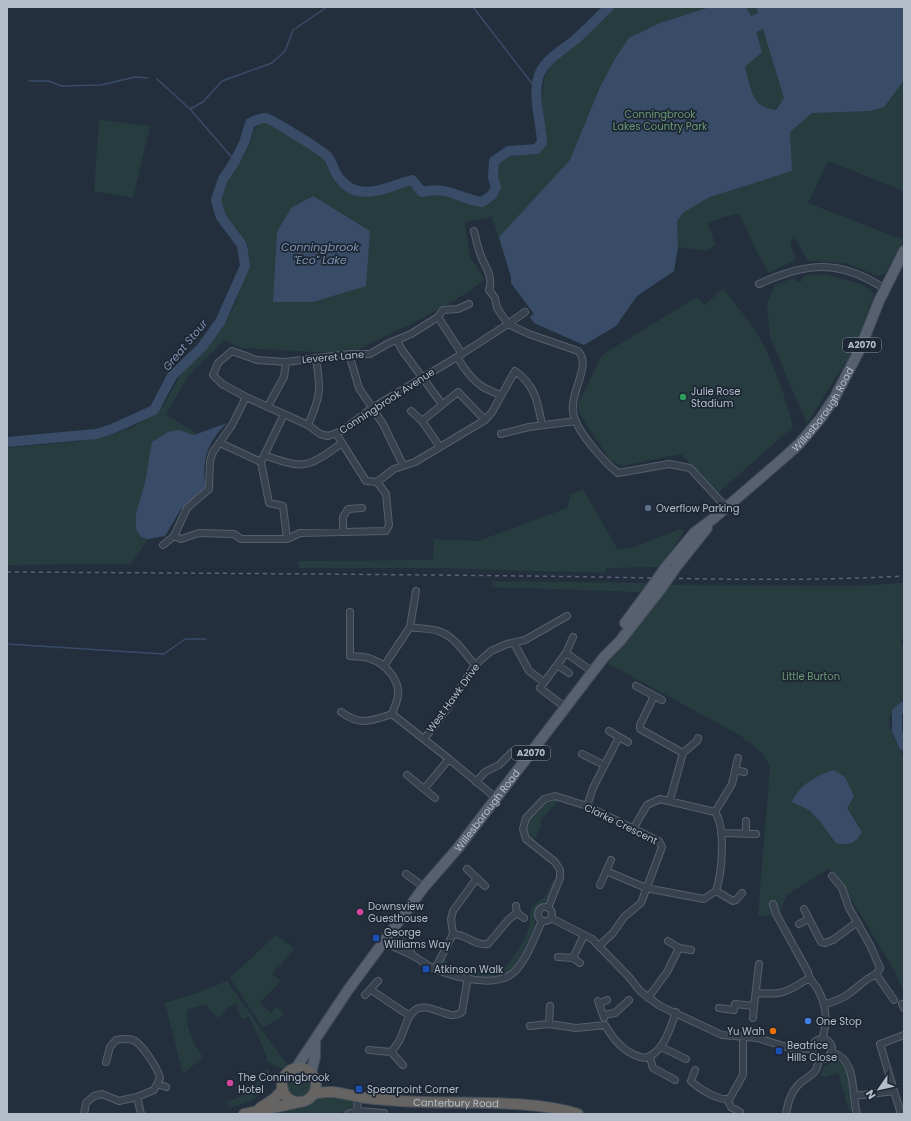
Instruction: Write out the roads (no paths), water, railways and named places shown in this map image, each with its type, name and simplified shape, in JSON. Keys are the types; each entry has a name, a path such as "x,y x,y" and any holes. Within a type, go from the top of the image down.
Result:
{"highway":[{"path":"296,1068 307,1070 313,1075 316,1088 314,1094 310,1098 300,1102 248,1113 276,1098 283,1090 285,1076 296,1068"},
{"name":"Canterbury Road","path":"313,1075 338,1091 358,1097 412,1102 547,1107 578,1114"},
{"path":"283,1090 289,1099 300,1102"},
{"name":"Canterbury Road","path":"314,1094 323,1091 338,1091"}],"main road":[{"name":"Willesborough Road","path":"383,943 424,887 458,848 604,657 620,641 671,567 714,518 800,443 821,418 835,397 860,349 885,289 904,251"},
{"name":"A2070","path":"296,1068 348,990 383,943"},
{"path":"313,1075 315,1041"}],"street":[{"path":"474,231 479,253 492,283 489,290 495,298 497,308 508,324 529,334 578,351 583,355 584,364 573,396 573,413 576,421 593,448 608,465 618,472 669,464 690,468 726,507"},
{"path":"759,284 791,270 824,266 845,270 869,278 885,289"},
{"name":"Leveret Lane","path":"213,375 218,363 232,351 257,360 286,362 349,354 370,354 411,334 438,317 443,310 458,309 469,304"},
{"name":"Conningbrook Avenue","path":"213,375 222,384 246,398 268,406 308,425 320,434 328,436 342,431 372,408 459,356 524,312"},
{"path":"438,317 459,356 462,365 484,388 491,389 501,396"},
{"path":"397,340 421,378 442,404"},
{"path":"349,354 359,388 372,408 403,465"},
{"path":"308,425 316,408 320,387 316,359"},
{"path":"268,406 284,377 286,362"},
{"path":"336,433 366,481 378,482 394,469 415,462 484,420 492,412 515,372 527,379 536,397 542,425"},
{"path":"422,421 458,392 484,420"},
{"path":"163,545 174,536 187,508 209,489 210,461 232,425 246,398"},
{"path":"410,411 422,421 440,447"},
{"path":"284,414 261,462 269,503 283,506 287,539"},
{"path":"500,434 542,425 576,421"},
{"path":"220,443 238,448 261,462"},
{"path":"264,455 291,465 304,466 313,462 342,443"},
{"path":"174,536 181,539 199,533 221,533 234,534 241,539 287,539 300,533 386,531 389,525 386,494 378,482"},
{"path":"343,532 343,517 348,509 362,508"},
{"path":"384,666 410,627 416,591"},
{"path":"350,612 350,656 370,658 384,666 392,675 398,688 398,697 392,714"},
{"name":"West Hawk Drive","path":"424,739 447,709 475,665 498,647 525,640 567,616"},
{"path":"410,627 427,628 443,633 452,640 475,665"},
{"path":"566,708 540,688 566,653 573,637"},
{"path":"514,643 529,671 544,682"},
{"path":"566,653 593,672"},
{"path":"557,665 569,673"},
{"path":"636,686 662,700"},
{"path":"654,696 640,725 640,729 683,753"},
{"path":"341,712 352,720 362,721 392,714"},
{"path":"392,714 449,758 496,798"},
{"path":"609,731 628,742"},
{"path":"587,806 604,765 619,737"},
{"path":"670,800 683,753 698,738"},
{"path":"476,782 485,772 499,765 512,752"},
{"path":"582,754 604,765"},
{"path":"424,789 449,758"},
{"path":"715,812 730,788 738,758"},
{"path":"735,770 744,772"},
{"path":"407,775 435,798"},
{"name":"Clarke Crescent","path":"548,908 560,878 560,870 556,862 525,837 523,823 538,803 551,796 587,806 660,841 662,845 641,904 622,918 613,933 600,946"},
{"path":"606,871 646,888 704,899 716,891 721,867 721,833 720,822 715,812 670,800 660,799 649,802 633,829"},
{"path":"746,821 746,833"},
{"path":"721,833 756,834"},
{"path":"600,885 611,860"},
{"path":"467,869 485,886"},
{"path":"406,874 424,887"},
{"path":"825,1004 845,998 867,979 876,974 880,968 856,923 842,888 832,876"},
{"path":"435,969 453,934 451,919 453,911 477,878"},
{"path":"716,891 733,901 736,900 742,893"},
{"path":"773,904 776,914 808,972 809,980 815,985 825,1004 826,1020 822,1040"},
{"path":"516,906 517,913 524,918"},
{"path":"543,907 548,908 552,912 551,918 547,921 542,921 538,917 538,911 543,907"},
{"path":"804,909 821,942 825,944 856,923"},
{"path":"453,934 467,936 478,944 488,944 509,919 517,913"},
{"path":"551,918 584,935 600,946 648,998 660,1006 676,1012 722,1035 757,1038 790,1048 812,1049"},
{"path":"799,924 809,919"},
{"path":"383,943 416,957 435,969 468,977 494,981 509,976 520,966 542,921"},
{"path":"392,930 416,957"},
{"path":"573,958 584,935"},
{"path":"668,941 679,948 691,950"},
{"path":"648,998 667,972 679,948"},
{"path":"558,957 573,958 580,963"},
{"path":"753,1018 759,964"},
{"path":"876,974 894,1000"},
{"path":"391,1052 398,1044 410,1016 416,1010 423,1007 459,1015 462,1012 468,977"},
{"path":"756,993 780,994 809,980"},
{"path":"365,995 378,981"},
{"path":"371,990 410,1016"},
{"path":"607,1000 598,1002 605,1025 615,1041 623,1049 640,1057 650,1057 656,1054 661,1047 676,1012"},
{"path":"603,1016 615,1012 628,1000"},
{"path":"719,1008 734,1010 735,1004 754,1006"},
{"path":"549,1024 550,1006"},
{"path":"530,1026 549,1024 568,1028 605,1025"},
{"path":"901,1114 880,1044 904,1035"},
{"path":"727,1100 732,1095 743,1075 743,1037"},
{"path":"84,1114 86,1103 91,1098 98,1095 102,1094 119,1101 137,1098 151,1092 158,1084 160,1078 159,1072 135,1041 123,1039 116,1040 110,1048 109,1058"},
{"path":"819,1059 814,1055 812,1049 814,1043 822,1040"},
{"path":"819,1059 828,1057 831,1052 829,1044 822,1040"},
{"path":"661,1047 686,1059"},
{"path":"369,1050 391,1052 403,1065"},
{"path":"831,1052 837,1054 849,1068 853,1080 857,1114"},
{"path":"650,1057 653,1068 675,1080"},
{"path":"786,1114 790,1097 799,1085 814,1073 819,1059"},
{"path":"695,1070 691,1081 721,1099 727,1100"},
{"path":"158,1084 166,1088"},
{"path":"854,1096 894,1091"},
{"path":"357,1111 358,1097"},
{"path":"137,1098 141,1114"},
{"path":"727,1100 731,1107 740,1112"},
{"path":"348,1114 357,1111 384,1113"}],"water":[{"path":"710,7 746,7 751,16 758,13 756,7 904,7 904,80 884,107 870,111 812,113 790,132 792,171 710,197 684,212 677,221 678,247 674,271 637,296 616,326 584,345 534,323 530,317 534,314 511,283 511,277 499,237 570,160 600,87 616,57 629,38 660,23","holes":["763,29 784,98 776,110 761,105 753,96 745,67 762,52 756,32"]},
{"name":"Conningbrook \"Eco\" Lake","path":"313,196 370,231 366,286 313,302 273,302 277,232 291,208"},
{"path":"227,423 214,438 207,454 204,471 206,490 181,509 165,536 148,539 141,537 136,529 136,513 145,483 152,442 168,432 179,430 194,435"},
{"path":"834,770 845,777 854,796 847,808 862,832 854,842 848,844 836,843 819,820 809,810 792,802 799,791 809,782 822,774"}],"waterway":[{"path":"235,161 190,109 203,102 222,81 272,63 285,51 293,30 327,7"},
{"path":"473,7 537,90"},
{"name":"Great Stour","path":"7,442 96,434 112,429 154,410 172,376 202,347 220,322 245,266 242,245 221,217 216,200 223,179 235,161 244,143 250,123 259,119 269,119 306,141 328,157 341,180 354,190 372,192 412,180 422,192 439,190 446,191 482,202 492,195 496,187 493,178 494,161 509,151 537,149 542,142 536,94 540,72 554,56 576,39 609,7"},
{"path":"29,81 48,81 62,86 101,85 135,77 148,78"},
{"path":"157,79 190,109"},
{"path":"7,644 164,654 185,639 206,639"},
{"name":"Great Stour","path":"904,706 897,712 897,731 904,746"}],"railway":[{"path":"7,572 762,579 904,576"}],"place":[{"name":"Julie Rose Stadium","path":"683,397"},
{"name":"Overflow Parking","path":"648,508"},
{"name":"Downsview Guesthouse","path":"360,912"},
{"name":"George Williams Way","path":"376,938"},
{"name":"Atkinson Walk","path":"426,969"},
{"name":"One Stop","path":"808,1021"},
{"name":"Yu Wah","path":"773,1031"},
{"name":"Beatrice Hills Close","path":"779,1051"},
{"name":"The Conningbrook Hotel","path":"230,1083"},
{"name":"Spearpoint Corner","path":"359,1089"}],"park label":[{"name":"Conningbrook Lakes Country Park","path":"660,120"},
{"name":"Little Burton","path":"811,676"}]}
